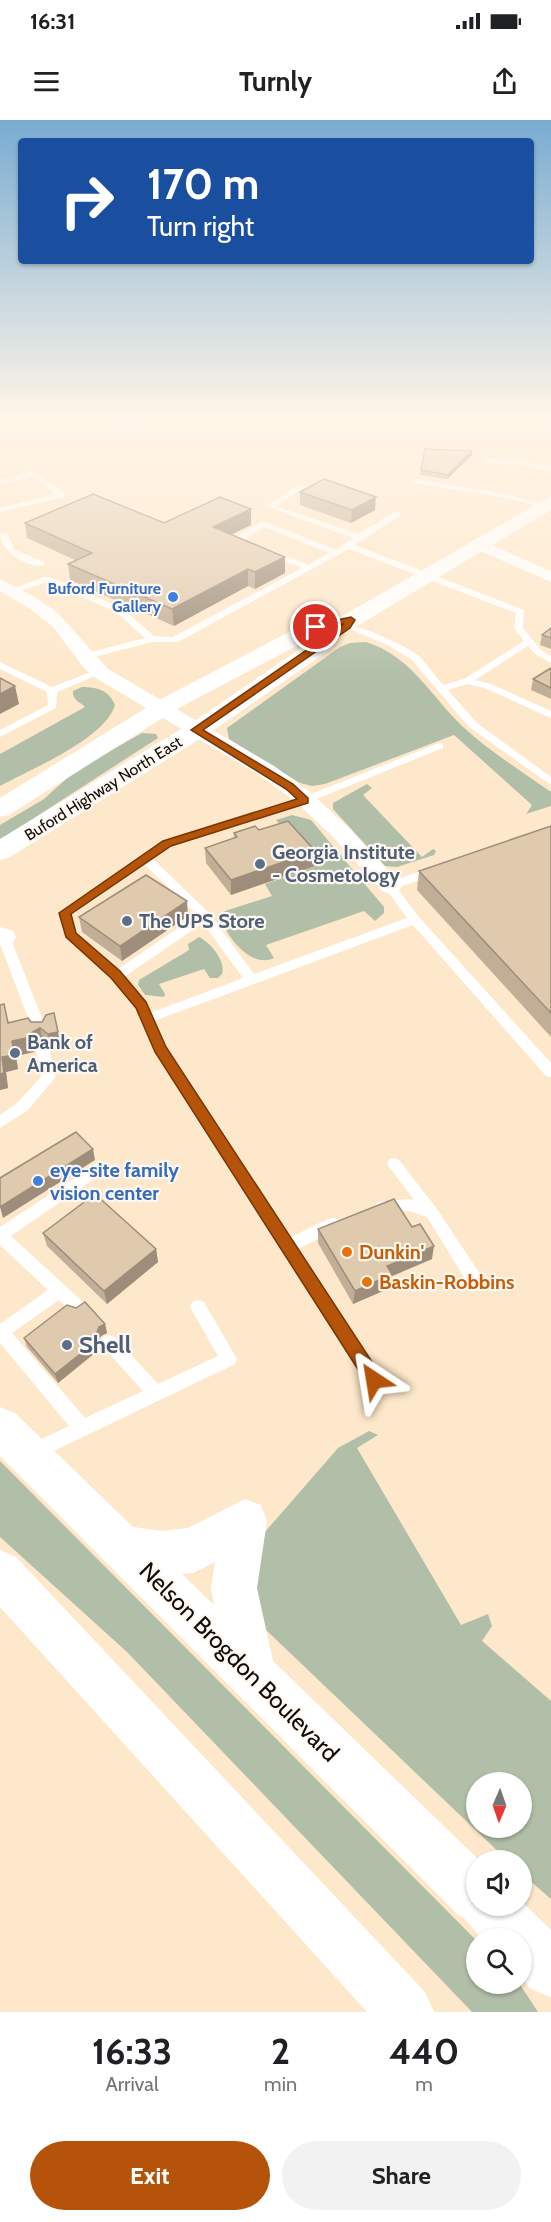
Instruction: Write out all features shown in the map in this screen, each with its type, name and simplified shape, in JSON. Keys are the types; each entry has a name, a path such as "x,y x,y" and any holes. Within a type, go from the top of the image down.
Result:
{"main road":[{"path":"349,623 546,508"},
{"name":"Buford Highway North East","path":"0,809 157,711 316,627 349,623"},
{"name":"Buford Highway North East","path":"0,851 201,728 349,623"},
{"path":"0,798 30,791"},
{"name":"Nelson Brogdon Boulevard","path":"14,1441 466,1885"},
{"path":"123,1548 162,1554 193,1550 245,1521 234,1587 250,1673"},
{"path":"0,1573 405,2012"},
{"path":"497,1916 510,1928"},
{"path":"532,1950 551,1969"}],"street":[{"path":"480,545 551,577"},
{"path":"6,587 48,612 69,633 83,657 99,672 157,711 201,728 290,787 390,886"}],"lane":[{"path":"0,510 35,501"},
{"path":"278,501 270,506 358,537"},
{"path":"524,501 546,508"},
{"path":"83,657 152,639 175,640 349,546 358,537 397,514"},
{"path":"253,521 336,553"},
{"path":"263,524 238,540 308,568"},
{"path":"0,536 4,535 12,552 41,564"},
{"path":"349,546 430,575 521,612 518,628 538,652 551,660"},
{"path":"6,587 47,579 119,610 152,639"},
{"path":"349,623 414,657 443,687 473,725 551,782"},
{"path":"443,687 467,681 529,642"},
{"path":"0,665 52,691 99,672"},
{"path":"467,681 488,686 551,715"},
{"path":"0,734 53,706 52,691"},
{"path":"374,1380 160,1048 141,1006 117,976 70,934 65,913 167,843 305,800 439,746"},
{"path":"145,858 205,916 251,980"},
{"path":"444,867 390,886 415,920 551,1072"},
{"path":"117,976 205,916"},
{"path":"147,1019 415,920"},
{"path":"1,937 40,1032"},
{"path":"0,1122 22,1107 48,1078 43,1050"},
{"path":"394,1164 432,1214 476,1282"},
{"path":"78,1308 0,1235 99,1168"},
{"path":"371,1209 388,1204 409,1205 432,1214"},
{"path":"288,1246 344,1219"},
{"path":"60,1290 0,1332 83,1429"},
{"path":"14,1441 83,1429 228,1359 198,1307"},
{"path":"109,1342 156,1394"},
{"path":"532,1941 551,1945"}],"green space":[{"path":"366,642 382,648 408,667 472,735 551,792 551,806 526,814 532,805 454,735 325,784 312,786 300,783 229,739 227,728 340,647 350,643"},
{"path":"82,687 97,689 109,696 115,705 108,718 97,730 65,752 0,786 0,754 85,707 75,699 73,694 73,691"},
{"path":"142,733 156,734 158,738 0,840 0,825 44,799 75,771"},
{"path":"367,784 372,788 363,795 422,857 433,849 436,851 434,855 397,867 385,866 333,809 333,803"},
{"path":"292,815 311,820 384,907 384,913 375,921 364,911 266,945 274,958 257,959 248,955 233,941 220,915 225,911 272,896 265,884 316,866 276,820"},
{"path":"199,937 208,943 220,958 222,974 218,978 210,978 204,969 159,984 165,994 164,997 145,995 138,985 139,980 189,950 188,944"},
{"path":"369,1431 378,1435 357,1448 461,1625 488,1614 492,1626 482,1641 551,1701 551,1899 532,1883 532,1850 497,1850 484,1838 532,1838 532,1772 466,1772 466,1821 265,1629 251,1602 258,1540 338,1448"},
{"path":"0,1461 466,1930 466,1994 526,1994 538,2012 472,2012 127,1652 0,1537"}],"building":[{"path":"76,501 111,501 164,523 211,501 231,501 251,509 213,527 285,557 255,572 248,569 172,609 68,564 92,553 25,523"},
{"path":"327,501 368,501 352,510"},
{"path":"551,628 551,638 542,635"},
{"path":"551,668 551,688 533,679"},
{"path":"0,678 15,686 0,694"},
{"path":"288,821 315,851 231,880 205,848 237,837 234,833 255,826 259,830"},
{"path":"551,826 551,1013 419,871"},
{"path":"146,875 187,901 120,946 79,917"},
{"path":"4,1004 8,1023 28,1018 31,1022 42,1022 46,1015 54,1013 58,1032 48,1034 40,1028 31,1033 31,1037 12,1041 14,1055 2,1057 4,1073 0,1074 0,1005"},
{"path":"76,1132 93,1149 0,1207 0,1178"},
{"path":"95,1194 156,1249 104,1291 43,1233"},
{"path":"394,1199 412,1227 420,1224 434,1246 387,1266 392,1274 355,1291 318,1229"},
{"name":"Shell","path":"85,1302 105,1324 99,1327 97,1332 99,1339 55,1374 24,1338 67,1305 76,1308"}],"place":[{"name":"Buford Furniture Gallery","path":"173,597"},
{"name":"Georgia Institute - Cosmetology","path":"260,864"},
{"name":"The UPS Store","path":"127,921"},
{"name":"Bank of America","path":"15,1053"},
{"name":"eye-site family vision center","path":"38,1181"},
{"name":"Dunkin'","path":"347,1252"},
{"name":"Baskin-Robbins","path":"367,1282"},
{"name":"Shell","path":"67,1345"}],"route":[{"path":"316,627 351,620 347,626 290,668 196,730 290,787 305,800 167,843 65,913 70,934 115,974 141,1006 160,1048 374,1380"}]}
